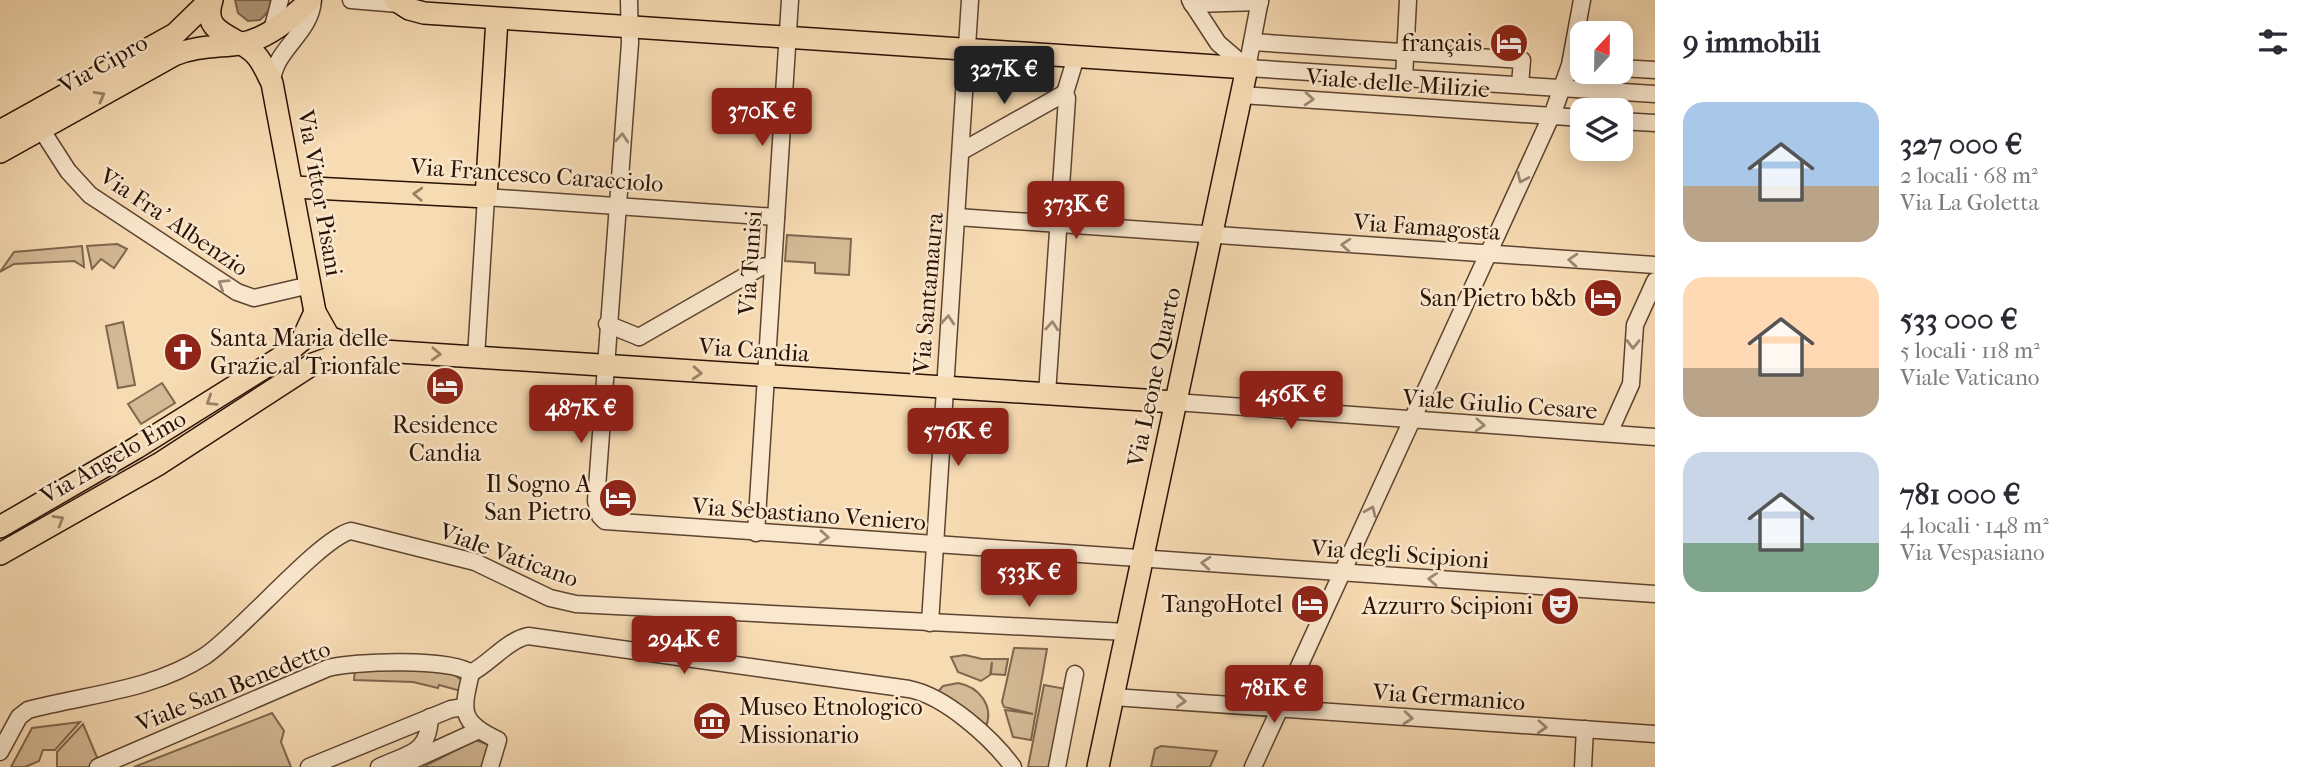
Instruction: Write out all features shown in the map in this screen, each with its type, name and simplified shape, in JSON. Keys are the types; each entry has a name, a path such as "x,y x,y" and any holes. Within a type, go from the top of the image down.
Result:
{"main road":[{"path":"211,0 209,16 213,26 257,56 272,83"},
{"name":"Via Cipro","path":"0,131 175,34 211,0"},
{"name":"Via Cipro","path":"0,152 174,55 197,47 240,44 272,30 311,0"},
{"path":"397,2 419,13 1247,68"},
{"path":"486,197 497,19"},
{"name":"Via Leone Quarto","path":"1098,767 1247,68"},
{"name":"Via Vittor Pisani","path":"272,83 316,312"},
{"name":"Via Francesco Caracciolo","path":"294,187 486,197"},
{"path":"316,312 329,337 368,350"},
{"name":"Via Angelo Emo","path":"1,524 136,449 294,348 306,334 316,312"},
{"name":"Via Candia","path":"331,357 368,350 1175,402"},
{"name":"Via Angelo Emo","path":"0,554 159,464 306,368 331,357"}],"street":[{"path":"272,30 280,0"},
{"path":"272,83 275,66 303,30 311,0"},
{"path":"351,0 397,2"},
{"path":"604,366 629,0"},
{"name":"Via Tunisi","path":"756,533 790,0"},
{"name":"Via Santamaura","path":"930,623 970,0"},
{"path":"1404,78 1408,0"},
{"path":"1580,21 1582,0"},
{"path":"1260,1 1247,68 1218,43 1191,2 1260,1"},
{"name":"Viale delle Milizie","path":"1252,42 1522,60 1520,85"},
{"path":"1047,394 1065,93 1076,57"},
{"name":"Viale delle Milizie","path":"1247,68 1655,94"},
{"path":"1633,69 1655,70"},
{"path":"1253,767 1570,75"},
{"path":"962,151 1065,93"},
{"name":"Viale delle Milizie","path":"1241,94 1570,117"},
{"path":"1633,122 1655,123"},
{"name":"Via Fra' Albenzio","path":"41,129 61,162 90,195 236,292 254,298 310,285"},
{"path":"476,357 486,197"},
{"name":"Via Francesco Caracciolo","path":"486,197 776,217"},
{"name":"Via Famagosta","path":"957,217 1648,264"},
{"path":"639,337 761,267 772,265"},
{"path":"1609,433 1631,384 1635,325 1655,281"},
{"path":"607,324 639,337"},
{"path":"639,337 647,370"},
{"name":"Via Sebastiano Veniero","path":"604,366 596,501 600,516 615,524 1143,558"},
{"path":"237,385 250,391 252,404"},
{"name":"Viale Giulio Cesare","path":"1175,402 1655,437"},
{"name":"Viale Vaticano","path":"0,752 20,715 28,710 143,685 200,659 231,636 330,542 351,531 475,562 550,598 576,604 1127,632"},
{"name":"Via degli Scipioni","path":"1143,558 1655,594"},
{"path":"490,767 498,740 477,731 465,714 471,673 489,664 512,641 528,636 901,688 929,695 985,735 1013,767"},
{"name":"Viale San Benedetto","path":"98,767 328,667 359,663 449,664 471,673"},
{"path":"1057,767 1075,674"},
{"name":"Via Germanico","path":"1113,697 1655,734"},
{"path":"309,767 430,717 464,707"},
{"path":"379,767 422,747 428,737 430,717"},
{"path":"1583,767 1585,729"},
{"path":"398,767 477,731"}],"shaded area":[{"path":"235,0 271,0 270,10 260,20 248,21 238,13"},
{"path":"787,235 851,239 849,275 815,273 815,263 785,261"},
{"path":"117,244 127,249 114,268 101,259 92,269 87,246"},
{"path":"82,246 84,267 74,261 14,264 0,272 14,252"},
{"path":"123,322 135,385 118,388 106,326"},
{"path":"162,383 175,403 141,424 128,404"},
{"path":"1014,648 1047,649 1031,740 1013,737 1005,710 1033,714 1004,707 1002,702"},
{"path":"965,655 982,659 1008,659 1005,675 991,674 992,662 990,675 981,681 958,672 951,657"},
{"path":"445,669 463,681 461,691 413,682 354,680 355,670"},
{"path":"958,683 972,688 983,698 988,711 986,727 936,694 943,686"},
{"path":"1044,685 1066,689 1050,767 1028,767"},
{"path":"272,713 284,731 281,742 291,767 134,767"},
{"path":"80,722 55,750 43,750 39,761 25,767 11,767 32,728"},
{"path":"83,724 99,762 89,767 57,767 57,752"},
{"path":"476,740 489,745 483,767 423,767"},
{"path":"1161,746 1217,751 1210,767 1151,767 1155,749"}],"place":[{"name":"français","path":"1509,43"},
{"name":"San Pietro b&b","path":"1603,298"},
{"name":"Santa Maria delle Grazie al Trionfale","path":"183,352"},
{"name":"Residence Candia","path":"445,386"},
{"name":"Il Sogno A San Pietro","path":"618,498"},
{"name":"TangoHotel","path":"1310,604"},
{"name":"Azzurro Scipioni","path":"1560,606"},
{"name":"Museo Etnologico Missionario","path":"712,721"}]}
